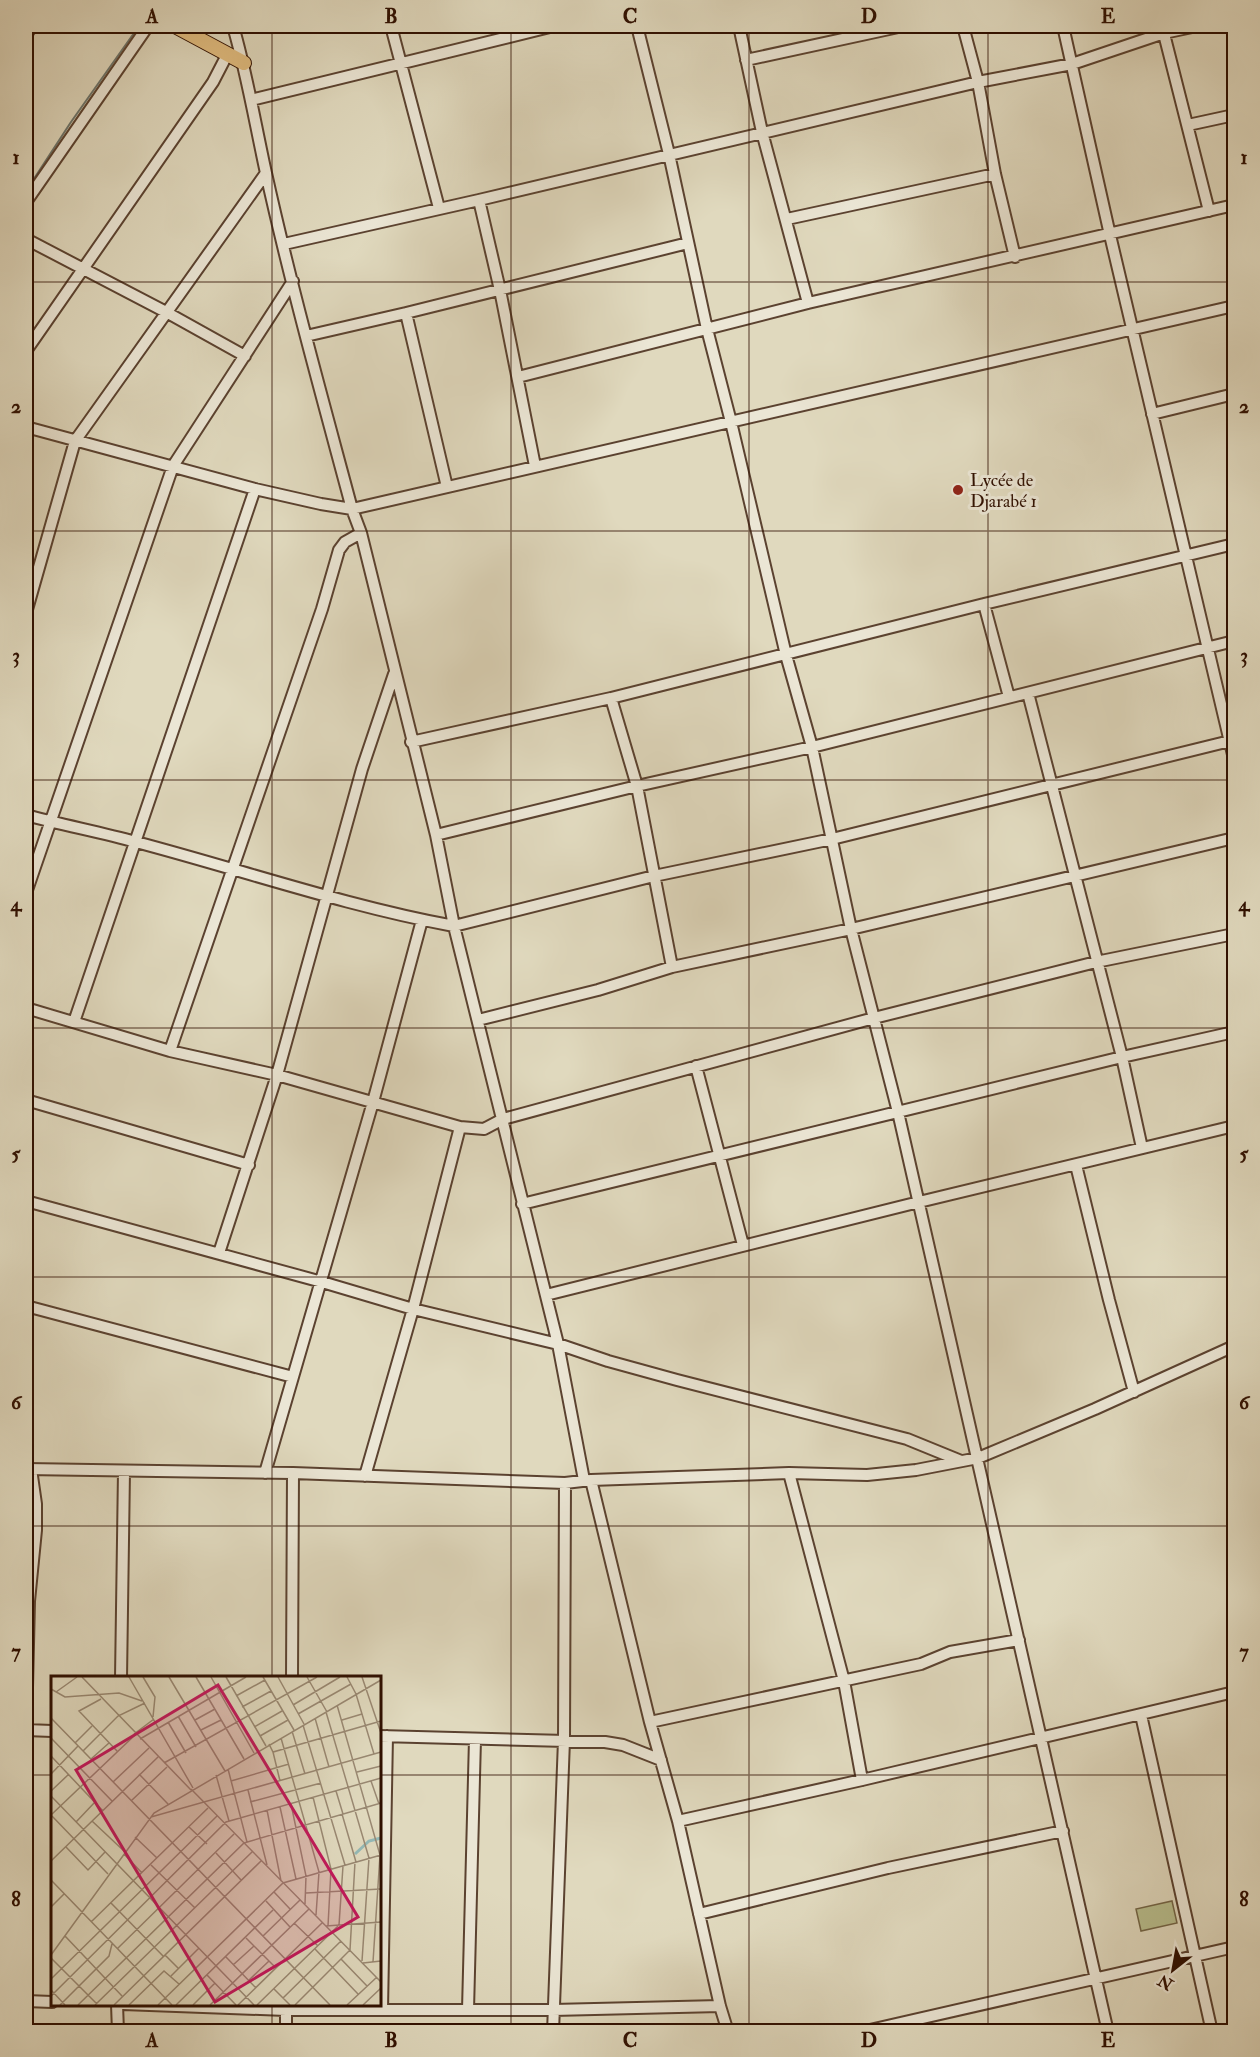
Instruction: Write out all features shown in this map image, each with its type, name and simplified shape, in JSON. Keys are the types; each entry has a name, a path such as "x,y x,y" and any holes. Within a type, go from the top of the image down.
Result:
{"main road":[{"path":"175,26 244,63"}],"street":[{"path":"26,35 33,26"},
{"path":"26,202 148,26"},
{"path":"233,26 244,63 266,173 306,336 352,509 361,533 394,674 436,835 454,926 558,1344 587,1480 678,1821 720,2006 728,2031"},
{"path":"391,26 439,208"},
{"path":"251,100 554,26"},
{"path":"637,26 786,655 812,747 851,929 898,1112 1108,2031"},
{"path":"739,26 762,132 808,303"},
{"path":"746,60 903,26"},
{"path":"963,26 978,81 995,174 1015,257"},
{"path":"1063,26 1152,414 1232,740 1234,759"},
{"path":"284,244 978,81 1072,64 1163,29 1197,26"},
{"path":"1163,29 1209,211"},
{"path":"26,351 82,267 213,82 227,55"},
{"path":"1188,125 1234,115"},
{"path":"26,614 75,441 266,173"},
{"path":"787,219 995,174"},
{"path":"479,200 500,290 535,466"},
{"path":"518,377 808,303 1234,205"},
{"path":"26,239 245,356"},
{"path":"306,336 688,243"},
{"path":"26,893 174,466 293,282"},
{"path":"26,427 255,489 352,509 1234,306"},
{"path":"406,313 447,487"},
{"path":"1152,414 1234,394"},
{"path":"74,1022 255,489"},
{"path":"170,1051 234,870 322,609 339,550 345,542 361,533"},
{"path":"411,742 611,698 1234,544"},
{"path":"984,604 1009,697"},
{"path":"436,835 637,786 812,747 1234,641"},
{"path":"219,1253 277,1075 362,769 394,674"},
{"path":"1028,693 1122,1057 1142,1148"},
{"path":"611,698 637,786 672,968"},
{"path":"26,815 135,842 326,897 454,926 654,876 832,839 1232,740"},
{"path":"478,1020 598,990 672,968 851,929 1234,838"},
{"path":"265,1473 374,1102 422,920"},
{"path":"26,1008 170,1051 277,1075 460,1127 484,1129 503,1119 874,1018 1096,962 1234,934"},
{"path":"522,1204 1122,1057 1234,1032"},
{"path":"696,1066 742,1245"},
{"path":"26,1100 249,1165"},
{"path":"364,1476 413,1309 460,1127"},
{"path":"546,1295 1142,1148 1234,1129"},
{"path":"1076,1165 1108,1300 1134,1392"},
{"path":"26,1201 413,1309 558,1344 677,1380 907,1439 961,1461"},
{"path":"26,1306 293,1377"},
{"path":"51,1731 26,1730 29,1601 36,1530 36,1504 28,1469 293,1473 565,1483 587,1480 789,1473 867,1475 916,1470 978,1458 1134,1392 1234,1346"},
{"path":"121,1676 124,1471"},
{"path":"292,1676 293,1473"},
{"path":"789,1473 844,1681 862,1780"},
{"path":"553,2031 564,1740 565,1483"},
{"path":"650,1722 921,1664 950,1652 1019,1641"},
{"path":"678,1821 1234,1692"},
{"path":"1141,1715 1212,2031"},
{"path":"382,2010 383,1736 605,1742 623,1745 661,1760"},
{"path":"468,2010 475,1739"},
{"path":"699,1914 888,1868 1063,1831"},
{"path":"861,2031 1234,1947"},
{"path":"26,2001 51,2002"},
{"path":"117,2006 118,2031"},
{"path":"232,2006 382,2010 553,2010 720,2006"},
{"path":"286,2007 286,2031"},
{"path":"917,2020 920,2031"}],"green space":[{"path":"1172,1901 1177,1923 1141,1931 1136,1909"}],"waterway":[{"path":"26,191 71,122 139,26"}],"place":[{"name":"Lycée de Djarabé 1","path":"958,490"}]}
